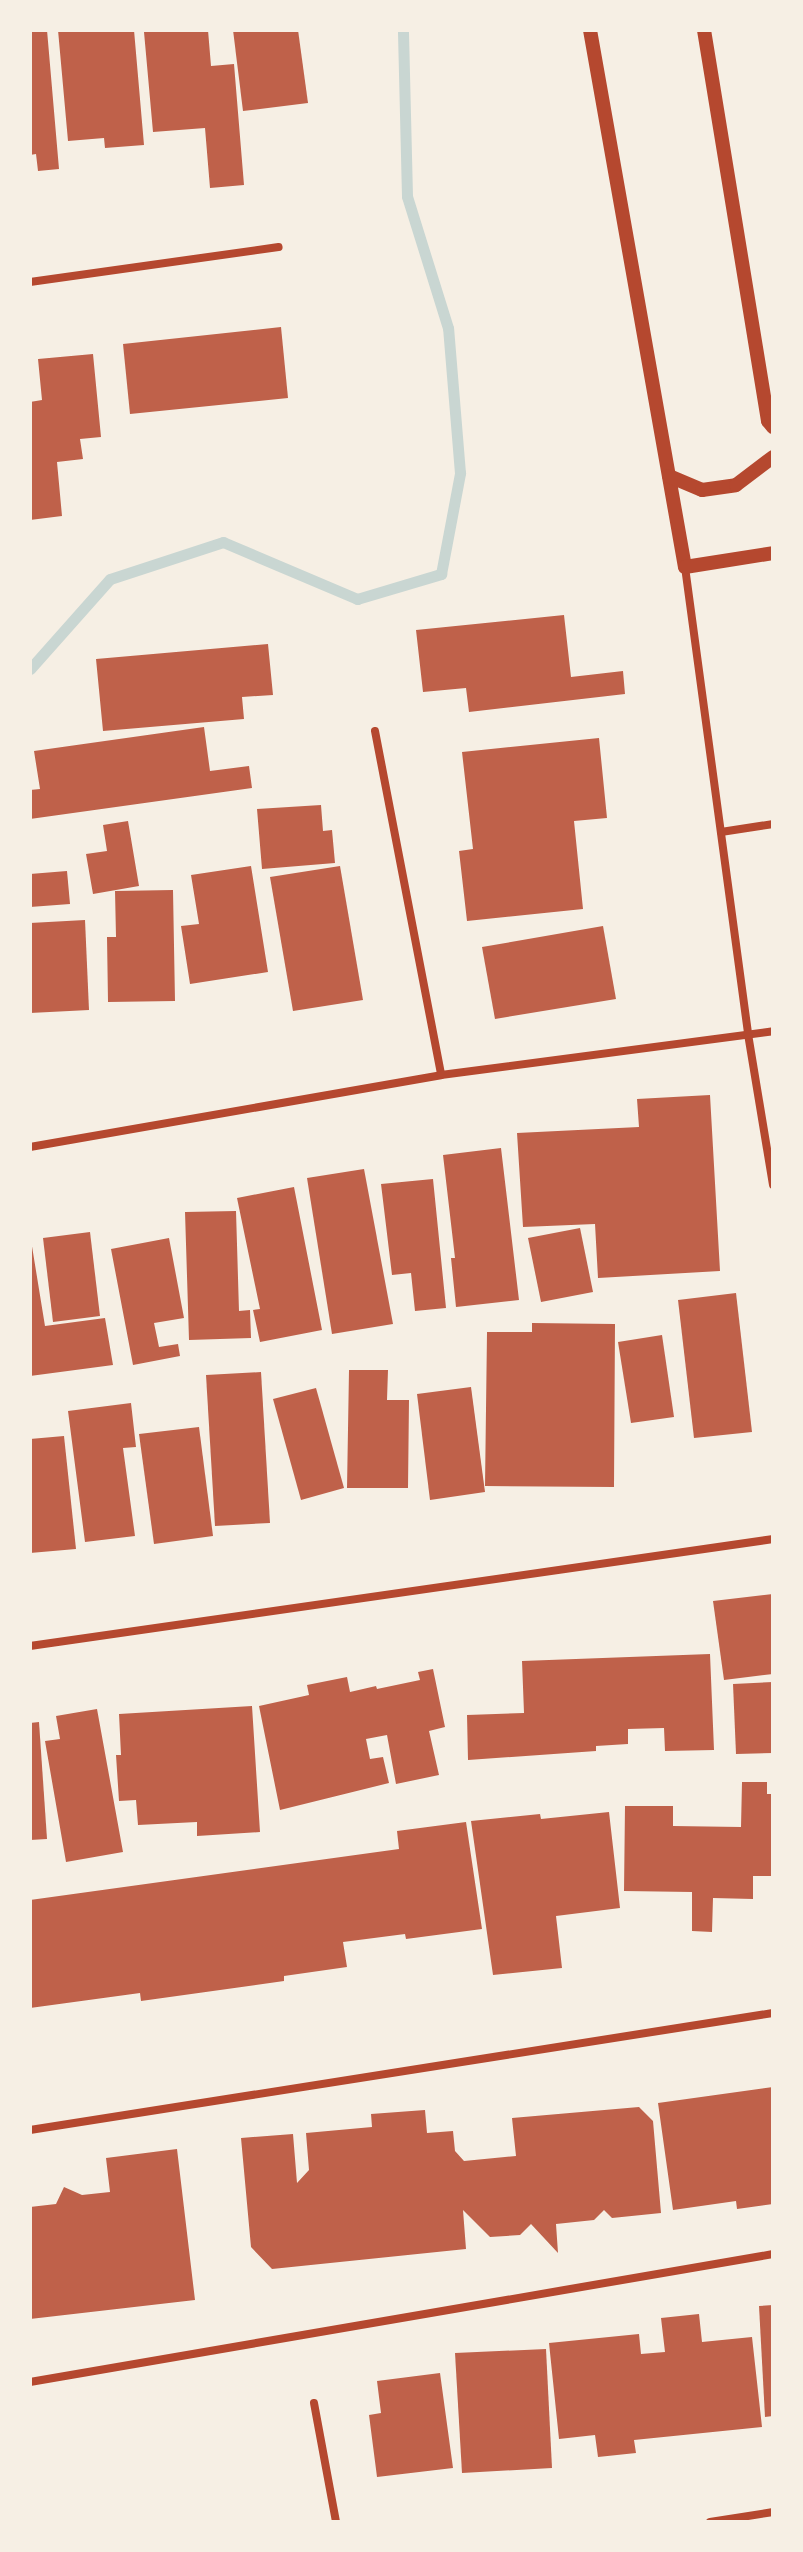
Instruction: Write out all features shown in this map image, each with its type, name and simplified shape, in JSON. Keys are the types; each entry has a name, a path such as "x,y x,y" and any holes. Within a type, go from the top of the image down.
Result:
{"street":[{"path":"590,30 685,567 748,1034 773,1185"},
{"path":"704,30 768,421 773,427"},
{"path":"30,282 279,247"},
{"path":"669,476 702,490 736,485 773,457"},
{"path":"685,567 773,553"},
{"path":"375,731 441,1075"},
{"path":"721,832 773,824"},
{"path":"30,1147 441,1075 773,1031"},
{"path":"30,1646 773,1539"},
{"path":"30,2130 773,2013"},
{"path":"30,2382 773,2254"},
{"path":"314,2403 336,2522"},
{"path":"710,2522 773,2512"}],"building":[{"path":"30,30 47,30 59,169 38,171 36,154 30,155"},
{"path":"58,30 134,30 144,145 105,148 104,138 68,141"},
{"path":"208,30 211,66 234,64 244,185 210,188 205,128 153,132 144,32"},
{"path":"233,30 298,30 308,103 243,111"},
{"path":"281,327 288,398 130,414 123,344"},
{"path":"93,354 101,437 80,439 83,459 57,462 62,516 30,520 30,402 42,400 38,359"},
{"path":"564,615 571,677 623,671 625,694 469,712 466,688 423,692 416,630"},
{"path":"268,644 273,695 242,697 244,719 103,731 96,659"},
{"path":"204,727 210,771 249,766 252,788 30,819 30,790 40,789 34,751"},
{"path":"599,738 607,818 574,821 583,909 467,921 459,851 473,849 462,752"},
{"path":"321,805 323,831 332,830 335,863 262,869 257,809"},
{"path":"128,821 139,886 93,894 86,854 107,851 103,825"},
{"path":"251,866 268,972 190,984 181,926 199,924 191,875"},
{"path":"340,866 363,1000 293,1011 270,877"},
{"path":"67,871 70,904 30,907 30,874"},
{"path":"173,890 175,1001 108,1002 107,937 116,937 115,891"},
{"path":"85,920 89,1010 30,1013 30,923"},
{"path":"603,926 616,999 495,1019 482,947"},
{"path":"710,1095 720,1271 598,1278 595,1224 523,1227 517,1133 639,1127 637,1099"},
{"path":"501,1148 519,1300 456,1307 451,1258 455,1258 443,1155"},
{"path":"364,1169 393,1324 332,1334 307,1178"},
{"path":"433,1179 446,1308 415,1311 411,1273 392,1275 381,1184"},
{"path":"294,1187 322,1330 260,1342 253,1310 260,1309 237,1198"},
{"path":"236,1211 239,1311 250,1310 251,1338 189,1340 185,1212"},
{"path":"580,1228 593,1292 541,1302 528,1238"},
{"path":"90,1232 100,1316 53,1322 43,1238"},
{"path":"30,1234 45,1326 105,1318 113,1365 30,1376"},
{"path":"169,1238 184,1318 154,1323 159,1347 178,1344 180,1356 133,1365 111,1249"},
{"path":"736,1293 752,1432 694,1438 678,1300"},
{"path":"532,1323 615,1324 614,1487 485,1486 487,1332 532,1332"},
{"path":"662,1335 674,1417 631,1423 618,1342"},
{"path":"349,1370 388,1370 387,1400 409,1400 408,1488 347,1488"},
{"path":"261,1372 270,1523 215,1526 206,1375"},
{"path":"471,1387 485,1492 430,1500 417,1394"},
{"path":"316,1388 344,1488 301,1500 273,1399"},
{"path":"131,1403 136,1447 123,1448 135,1536 85,1542 68,1411"},
{"path":"199,1427 213,1536 154,1544 139,1434"},
{"path":"64,1436 76,1549 30,1553 30,1439"},
{"path":"773,1594 773,1674 724,1680 713,1601"},
{"path":"710,1654 714,1750 665,1751 664,1728 628,1729 628,1744 596,1746 596,1751 468,1760 467,1715 524,1713 522,1661"},
{"path":"433,1669 445,1727 429,1731 439,1775 396,1784 387,1735 366,1739 370,1759 383,1757 389,1783 280,1810 259,1706 309,1695 307,1685 347,1677 350,1692 376,1686 377,1689 420,1680 418,1672"},
{"path":"773,1682 773,1753 736,1754 733,1684"},
{"path":"252,1706 260,1832 197,1836 197,1822 138,1825 136,1800 119,1801 116,1755 121,1755 119,1714"},
{"path":"97,1709 123,1852 66,1862 45,1741 60,1739 56,1716"},
{"path":"39,1722 47,1839 30,1840 30,1723"},
{"path":"742,1782 767,1782 767,1794 773,1794 773,1876 753,1876 753,1899 713,1898 712,1932 692,1931 692,1892 624,1891 625,1806 673,1806 673,1826 741,1827"},
{"path":"609,1812 620,1908 556,1916 562,1968 493,1975 471,1821 540,1814 541,1819"},
{"path":"466,1822 482,1929 406,1939 405,1934 343,1942 347,1967 284,1976 284,1981 141,2001 140,1993 30,2008 30,1900 399,1849 397,1831"},
{"path":"773,2087 773,2204 737,2209 736,2201 673,2210 658,2103"},
{"path":"639,2107 653,2121 661,2213 612,2218 604,2210 594,2220 556,2224 558,2253 531,2224 520,2235 490,2237 463,2210 466,2249 272,2269 251,2247 241,2138 293,2134 297,2183 309,2170 306,2133 372,2127 371,2114 425,2110 427,2133 453,2131 455,2151 464,2161 516,2156 512,2118"},
{"path":"177,2149 195,2300 30,2319 30,2207 56,2204 64,2187 82,2195 110,2192 106,2158"},
{"path":"773,2305 773,2416 765,2417 759,2306"},
{"path":"699,2314 702,2342 752,2337 762,2427 634,2440 636,2453 598,2457 595,2435 559,2439 549,2343 639,2334 641,2354 665,2352 661,2318"},
{"path":"546,2349 552,2468 462,2473 455,2353"},
{"path":"440,2373 453,2468 377,2477 369,2415 381,2413 377,2381"}],"waterway":[{"path":"30,669 110,579 223,542 357,599 441,574 460,473 448,328 407,196 403,30"}]}
